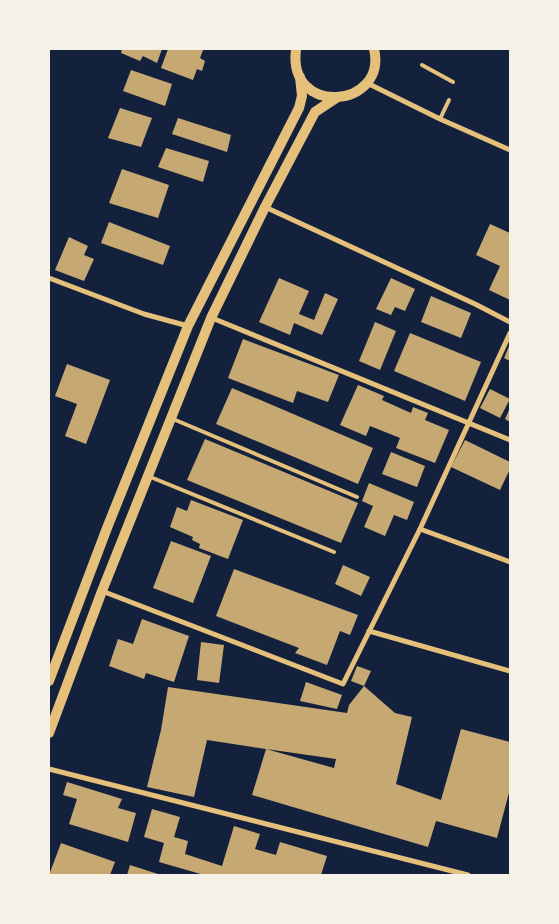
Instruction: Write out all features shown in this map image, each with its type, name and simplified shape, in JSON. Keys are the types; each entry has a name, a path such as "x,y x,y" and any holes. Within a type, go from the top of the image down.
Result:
{"main road":[{"path":"49,681 107,528 188,326 299,108 302,96 295,58 296,49"},
{"path":"300,77 306,86 315,93 325,97 336,98 353,94 366,83 372,74 375,64 374,49"},
{"path":"49,734 102,591 211,318 265,207 315,112 336,98"}],"street":[{"path":"366,83 510,150"},
{"path":"265,207 510,322"},
{"path":"49,278 144,314 188,326"},
{"path":"211,318 510,440"},
{"path":"102,591 343,684 420,529 510,333"},
{"path":"420,529 510,562"},
{"path":"369,631 510,671"},
{"path":"49,769 468,875"}],"lane":[{"path":"422,65 453,82"},
{"path":"440,119 449,100"},
{"path":"170,418 357,498"},
{"path":"148,476 334,552"}],"building":[{"path":"122,49 162,49 157,63 143,56 140,61 121,53"},
{"path":"168,49 203,50 200,58 205,61 202,71 197,69 193,80 161,68"},
{"path":"131,70 172,84 165,106 123,91"},
{"path":"120,108 152,118 141,147 108,138"},
{"path":"178,118 231,135 227,152 172,134"},
{"path":"166,148 209,161 203,182 158,167"},
{"path":"122,169 169,185 158,218 109,203"},
{"path":"109,222 170,246 163,265 101,243"},
{"path":"490,224 510,233 510,300 489,290 500,266 476,255"},
{"path":"69,237 88,246 84,255 94,259 84,281 55,270"},
{"path":"279,278 309,291 299,314 314,320 325,293 338,299 322,335 294,323 290,335 259,322"},
{"path":"391,278 415,289 405,311 395,307 391,315 376,309"},
{"path":"431,296 471,313 461,338 421,322"},
{"path":"375,322 396,331 380,370 359,361"},
{"path":"410,333 481,362 465,401 394,371"},
{"path":"243,339 339,375 328,402 297,391 293,403 228,378"},
{"path":"510,344 510,361 504,358"},
{"path":"67,364 110,380 86,444 65,436 77,404 55,396"},
{"path":"358,385 384,396 382,400 411,413 413,407 428,413 425,420 449,430 435,463 396,448 400,438 370,426 366,436 340,425"},
{"path":"232,388 373,448 358,484 216,424"},
{"path":"490,389 510,399 500,418 480,408"},
{"path":"510,408 510,422 505,419"},
{"path":"205,439 358,503 341,543 187,480"},
{"path":"465,440 510,462 510,469 500,490 451,467"},
{"path":"391,452 425,466 417,487 382,474"},
{"path":"369,483 414,502 407,520 394,515 385,536 364,527 373,506 362,501"},
{"path":"191,500 243,520 228,559 199,548 200,544 192,540 193,537 170,527 177,507 187,511"},
{"path":"171,541 211,556 193,603 153,588"},
{"path":"343,565 370,577 361,596 335,584"},
{"path":"234,569 358,615 350,635 340,631 327,665 295,653 299,648 216,616"},
{"path":"142,619 189,636 174,682 146,673 144,679 109,666 118,639 133,644"},
{"path":"201,642 224,645 219,683 197,680"},
{"path":"357,666 371,671 364,686 351,681"},
{"path":"306,682 342,695 337,709 300,701"},
{"path":"364,686 395,713 412,717 396,784 441,800 461,729 510,742 510,789 497,838 436,821 428,847 252,795 266,749 207,740 194,797 147,787 161,730 168,687 347,713 349,705","holes":["266,749 336,759 334,768"]},
{"path":"67,782 122,799 118,808 136,813 128,842 69,824 77,799 63,795"},
{"path":"152,809 180,817 174,837 188,841 185,854 222,866 234,826 260,834 255,849 276,855 280,842 327,856 321,875 204,875 159,862 164,843 144,837"},
{"path":"61,843 115,862 110,875 49,875"},
{"path":"130,865 161,875 127,875"}]}
